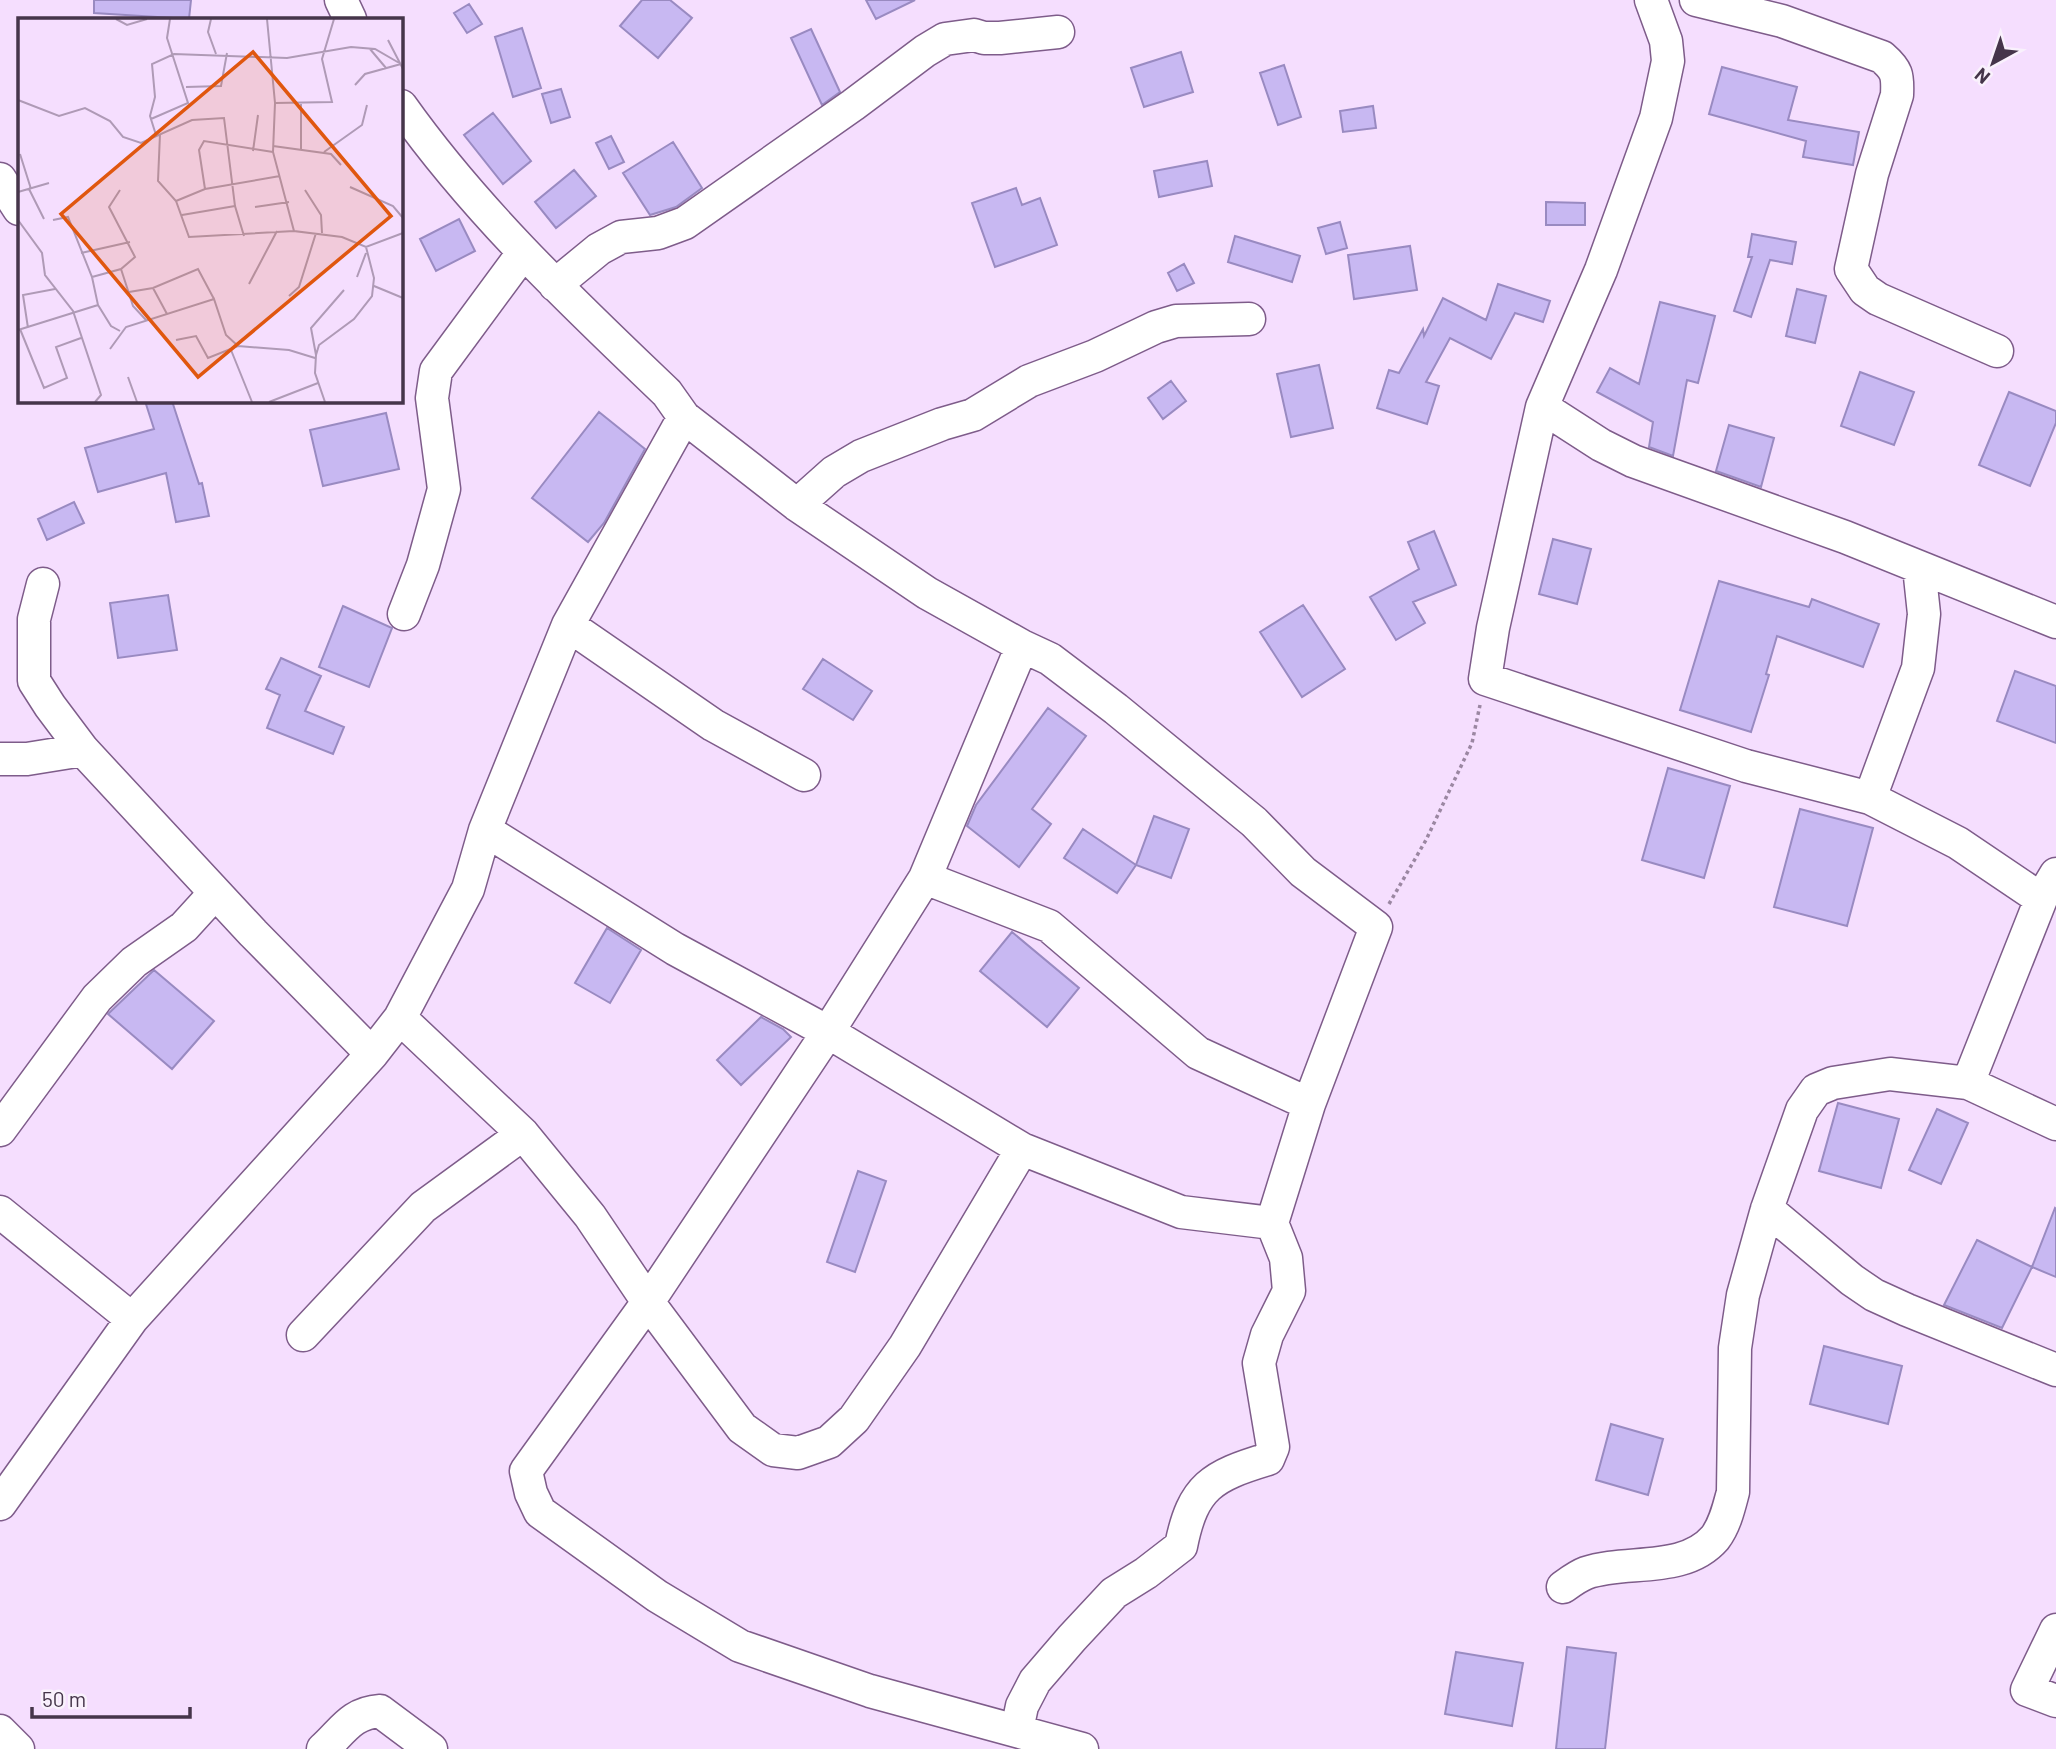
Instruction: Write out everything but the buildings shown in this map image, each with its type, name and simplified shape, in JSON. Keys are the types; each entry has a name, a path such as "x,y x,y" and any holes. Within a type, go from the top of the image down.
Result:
{"street":[{"path":"341,0 350,18"},
{"path":"1651,0 1666,41 1668,61 1656,118 1601,270 1542,407 1493,628 1485,679 1746,766 1870,798 2049,887 1968,1083"},
{"path":"1700,1 1782,21 1882,57 1895,68 1897,95 1872,174 1851,269 1865,290 1878,299 1997,351"},
{"path":"555,285 599,249 621,237 658,233 685,223 945,39 974,35 1000,38 1058,32"},
{"path":"402,107 447,166 523,253 667,393 684,417 797,505 927,593 1050,659 1116,709 1254,822 1303,872 1377,927 1308,1104 1272,1223 1286,1258 1289,1291 1267,1335 1259,1363 1273,1447 1268,1459 1237,1468 1208,1484 1193,1504 1181,1546 1114,1594 1072,1638 1035,1681 1022,1706 1017,1730"},
{"path":"0,179 18,207"},
{"path":"404,614 423,565 444,488 432,398 436,371 523,253"},
{"path":"797,505 834,472 861,456 942,424 973,415 1029,381 1095,356 1156,327 1176,321 1249,319"},
{"path":"1542,407 1601,445 1633,461 1845,537 2056,622"},
{"path":"0,1504 132,1319 372,1054 400,1018 468,888 485,830 568,625 684,417"},
{"path":"1870,798 1918,668 1924,614 1919,567"},
{"path":"43,584 34,619 34,681 83,750 215,893 372,1054"},
{"path":"568,625 713,725 804,775"},
{"path":"1022,646 925,878 828,1032 648,1302 526,1471 531,1493 540,1512 657,1596 740,1646 870,1690 1017,1730 1048,1745 1082,1749"},
{"path":"0,759 27,759 83,750"},
{"path":"485,830 676,949 828,1032 1021,1149 1181,1212 1272,1223"},
{"path":"925,878 1049,926 1198,1053 1308,1104"},
{"path":"0,1130 97,998 134,962 184,927 215,893"},
{"path":"400,1018 523,1134 590,1216 648,1302 742,1428 773,1450 797,1453 829,1443 854,1419 905,1346 1021,1149"},
{"path":"1563,1587 1594,1571 1685,1557 1704,1548 1716,1536 1733,1492 1735,1348 1743,1295 1767,1209 1802,1110 1816,1090 1833,1083 1889,1074 1968,1083 2056,1124"},
{"path":"303,1335 423,1207 523,1134"},
{"path":"1767,1209 1874,1295 2056,1370"},
{"path":"0,1212 132,1319"},
{"path":"2056,1630 2027,1690 2056,1701"},
{"path":"323,1749 346,1724 364,1712 380,1711 431,1749"},
{"path":"0,1731 18,1749"}],"path":[{"path":"1377,927 1404,874 1426,840 1472,743 1485,679"}]}
